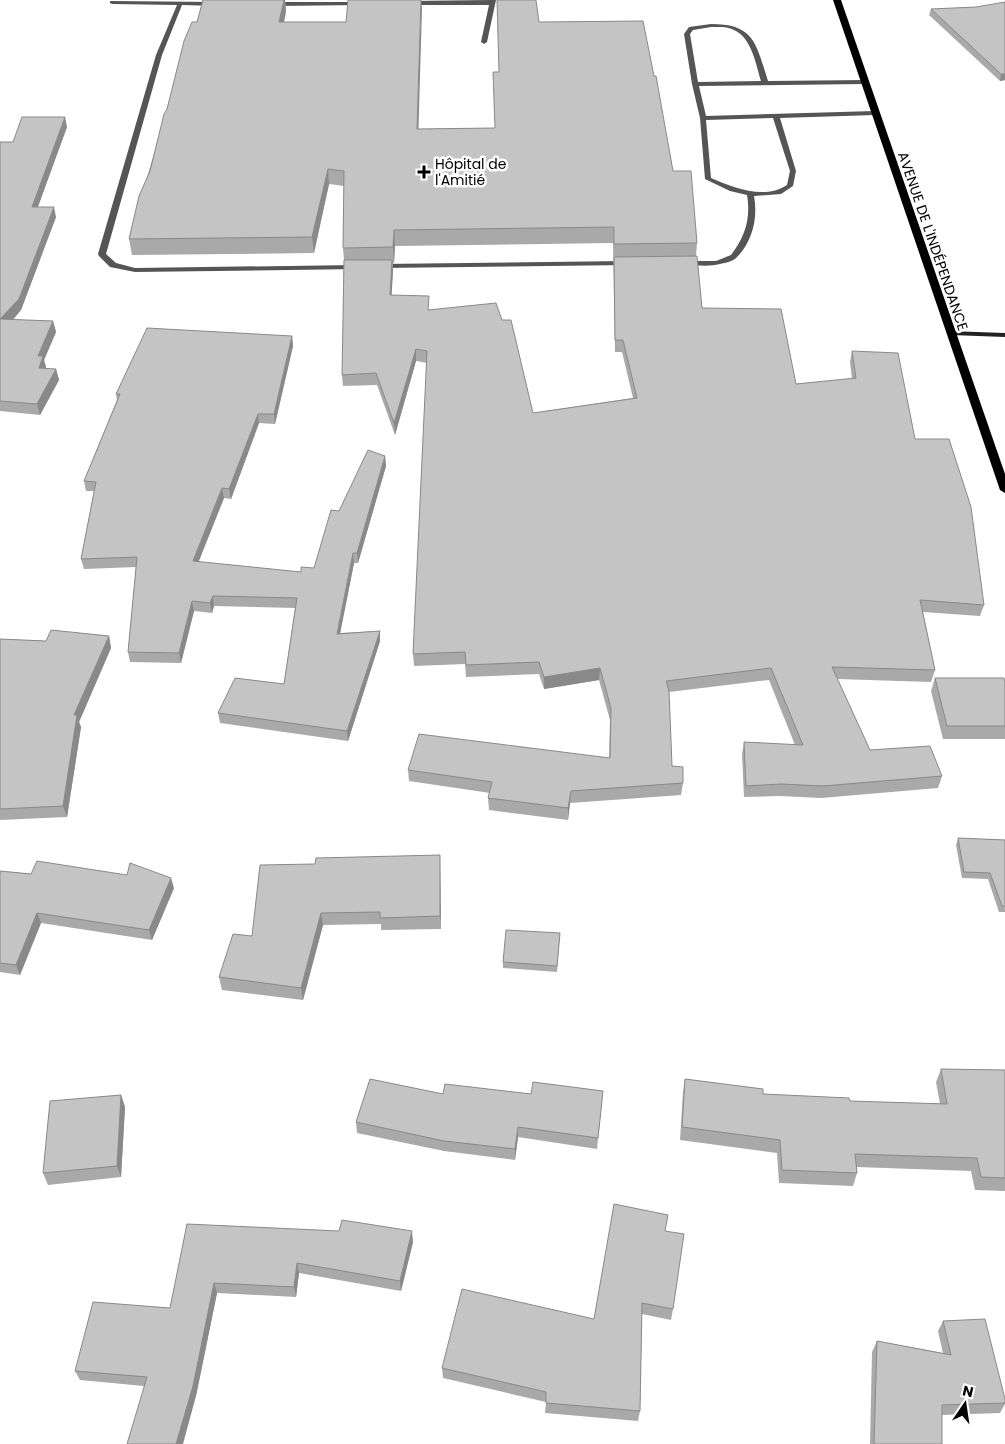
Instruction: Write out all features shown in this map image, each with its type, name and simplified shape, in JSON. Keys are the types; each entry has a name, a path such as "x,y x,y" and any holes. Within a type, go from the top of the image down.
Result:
{"main road":[{"name":"AVENUE DE L'INDÉPENDANCE","path":"837,0 1005,490"}],"street":[{"path":"951,334 1005,335"}],"lane":[{"path":"112,2 219,4"},
{"path":"404,4 492,2 484,42"},
{"path":"180,4 159,56 102,254 113,265 136,270 365,267"},
{"path":"267,4 365,4"},
{"path":"765,83 752,40 742,30 728,26 691,28 688,34 695,84 703,118 708,179 732,190 750,194 781,192 790,186 793,170 776,116"},
{"path":"695,84 865,82"},
{"path":"703,118 875,113"},
{"path":"679,263 717,263 734,256 748,231 754,210 750,194"},
{"path":"375,266 632,263"}],"building":[{"path":"203,0 284,0 279,22 346,22 348,0 421,0 417,129 495,128 493,72 499,72 497,0 536,0 539,22 643,21 654,76 656,76 673,171 691,171 697,243 614,244 614,227 394,230 393,247 343,248 344,171 328,169 312,237 129,239 139,196 150,171 184,41 192,22 197,22"},
{"path":"1005,2 1005,74 1001,74 931,9 976,7"},
{"path":"22,117 65,117 32,207 54,207 19,299 0,319 0,142 13,142"},
{"path":"697,256 702,308 781,309 796,384 856,378 852,351 898,353 915,439 949,439 971,507 984,605 920,600 935,670 832,667 870,750 930,746 942,776 823,786 781,784 746,786 744,742 803,745 771,668 666,681 669,691 672,766 683,767 683,783 571,791 568,808 488,798 492,782 408,770 419,734 610,758 611,708 600,668 544,677 539,662 466,665 465,652 413,654 427,351 416,349 394,423 376,373 342,375 344,260 392,260 390,295 429,296 428,310 496,303 502,320 511,320 533,413 637,398 623,340 615,340 614,257"},
{"path":"0,319 53,321 38,356 43,356 39,368 56,369 37,404 0,401"},
{"path":"147,328 292,336 274,414 258,414 229,489 222,488 193,561 301,572 301,567 314,568 331,510 339,511 368,450 385,456 357,553 353,553 337,634 380,631 347,731 218,713 235,678 284,684 297,598 213,596 210,603 192,601 179,653 128,652 137,557 81,559 96,482 84,481 120,394 116,394"},
{"path":"51,630 109,636 74,715 77,715 63,806 0,809 0,639 46,641"},
{"path":"935,678 1004,678 1005,726 947,726"},
{"path":"958,838 1005,840 1005,906 1002,906 990,873 964,872"},
{"path":"440,855 440,916 380,918 380,912 321,913 301,988 219,977 233,934 252,936 260,865 315,864 316,858"},
{"path":"37,861 127,875 130,863 171,878 149,930 37,913 16,965 0,963 0,871 31,874"},
{"path":"506,930 560,933 557,966 503,962"},
{"path":"941,1069 1005,1070 1005,1178 981,1177 977,1158 855,1154 857,1173 782,1170 780,1140 682,1127 685,1079 763,1089 763,1094 849,1098 850,1101 947,1104"},
{"path":"370,1079 443,1094 445,1084 531,1094 533,1082 603,1091 598,1138 518,1127 515,1149 444,1141 356,1122"},
{"path":"121,1095 117,1166 43,1173 50,1101"},
{"path":"614,1204 668,1215 665,1231 684,1234 673,1309 642,1303 640,1411 546,1403 546,1392 442,1368 462,1289 594,1319"},
{"path":"342,1220 412,1231 400,1281 297,1263 294,1287 214,1283 193,1386 176,1444 127,1444 147,1377 75,1371 93,1302 170,1308 187,1224 339,1231"},
{"path":"985,1319 1005,1403 942,1405 942,1444 874,1444 877,1341 951,1355 943,1321"}],"place":[{"name":"Hôpital de l'Amitié","path":"424,172"}]}
